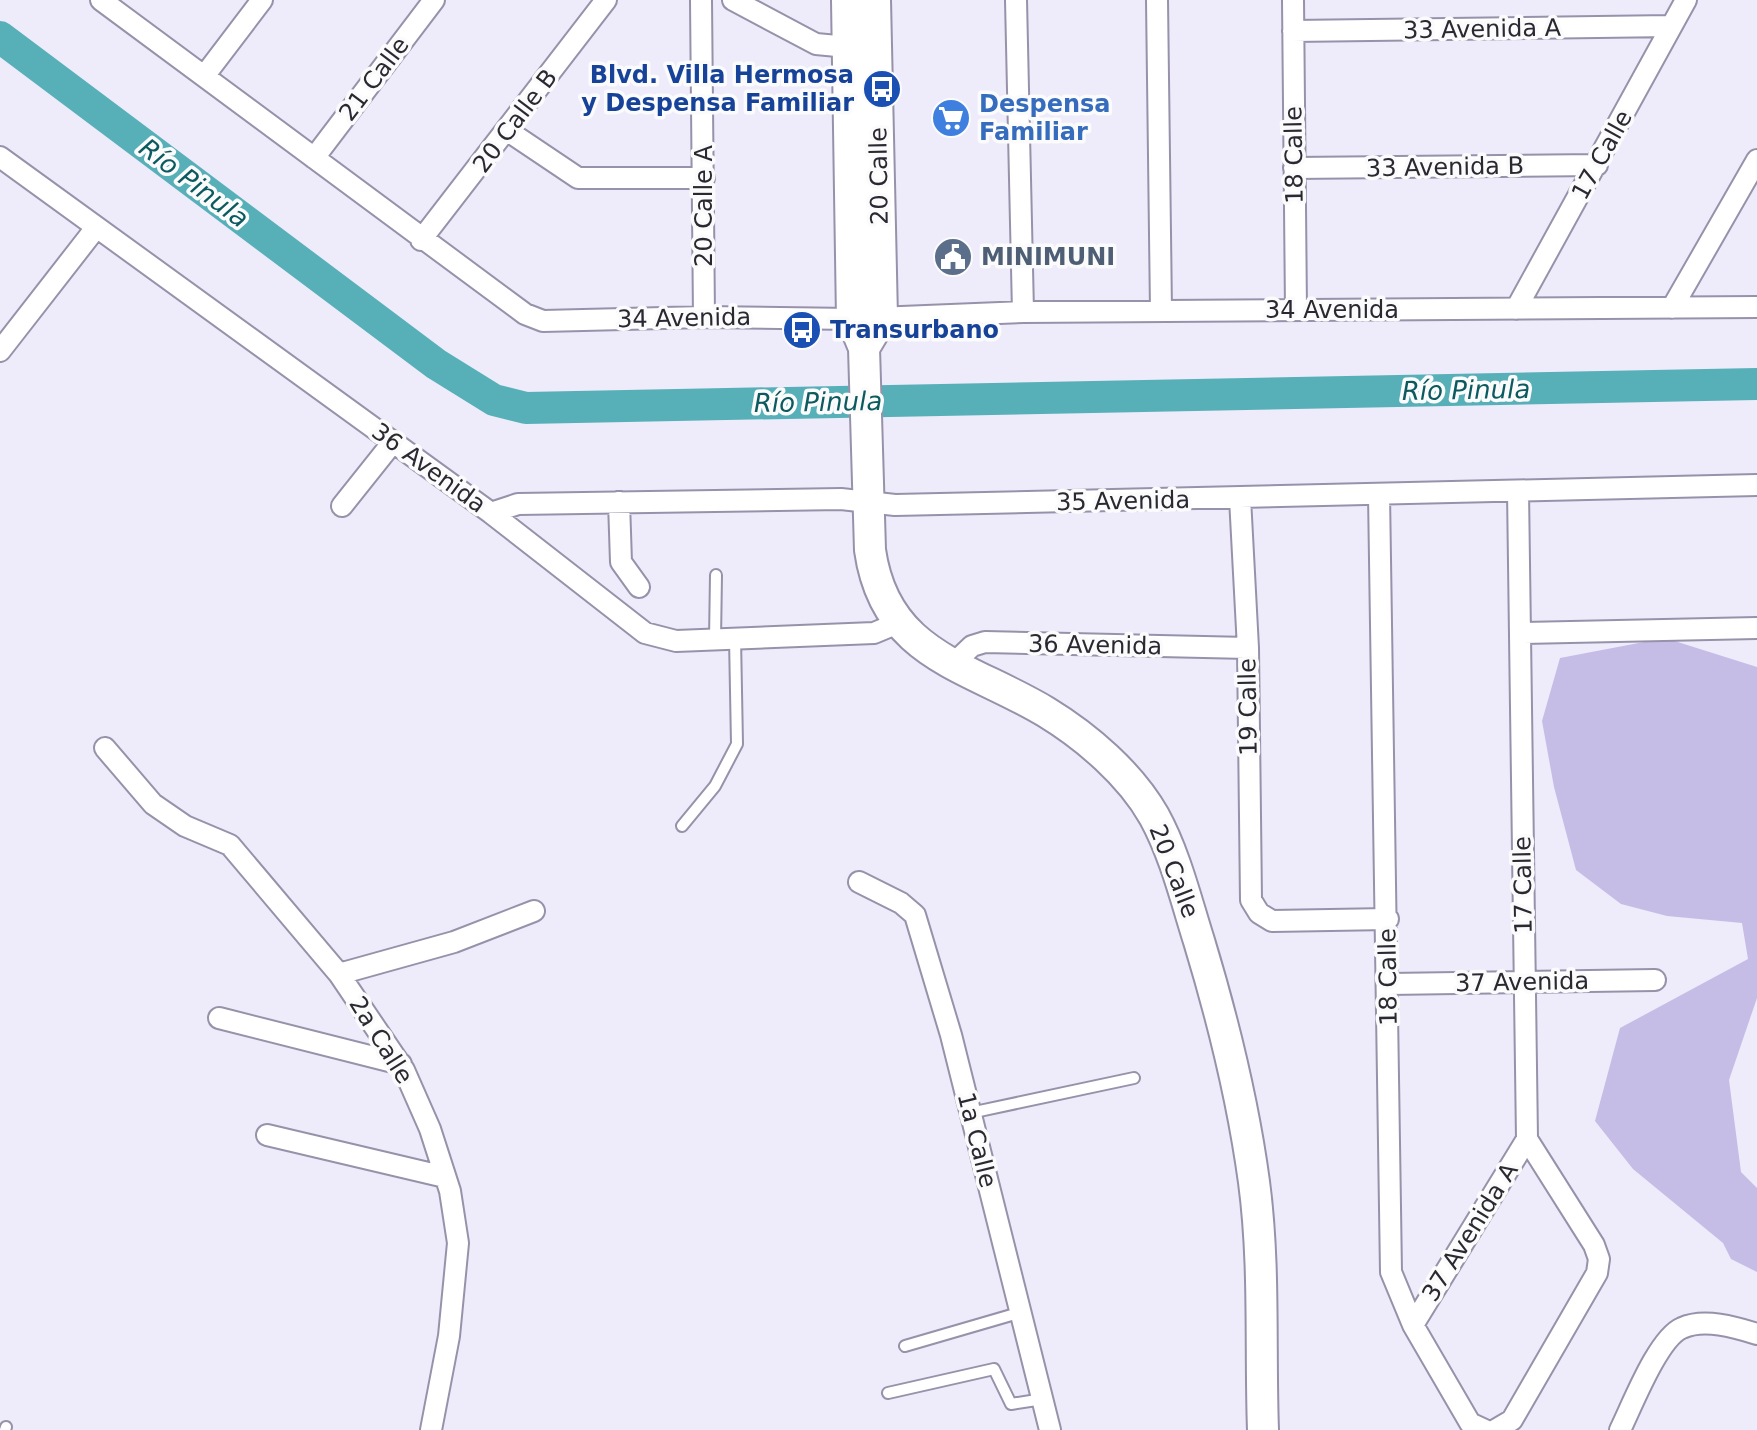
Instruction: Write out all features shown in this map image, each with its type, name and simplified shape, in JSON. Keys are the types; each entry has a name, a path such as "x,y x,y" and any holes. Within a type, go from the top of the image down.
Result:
{"main road":[{"name":"20 Calle","path":"847,0 852,319 865,359 868,502 874,581 898,623 917,643 951,666 1046,712 1083,737 1110,761 1153,815 1210,975 1238,1089 1252,1171 1259,1265 1263,1430"},
{"name":"20 Calle","path":"875,0 882,318"},
{"path":"865,359 882,318"}],"street":[{"name":"34 Avenida","path":"101,0 421,240 525,314 543,321 704,317 852,319 1023,312 1757,307"},
{"path":"205,75 262,0"},
{"name":"21 Calle","path":"314,158 434,0"},
{"name":"20 Calle B","path":"421,240 606,0"},
{"name":"20 Calle A","path":"701,0 704,317"},
{"path":"733,0 816,44 848,47"},
{"path":"1016,0 1023,312"},
{"path":"1157,0 1161,311"},
{"name":"18 Calle","path":"1293,0 1296,310"},
{"name":"17 Calle","path":"1516,309 1686,0"},
{"name":"33 Avenida A","path":"1293,31 1671,26"},
{"path":"508,131 578,178 704,178"},
{"name":"36 Avenida","path":"0,157 95,229 491,513 645,633 676,641 874,633 898,623"},
{"path":"1672,308 1757,160"},
{"name":"33 Avenida B","path":"1294,168 1597,165"},
{"path":"0,351 95,229"},
{"path":"342,506 393,442"},
{"name":"35 Avenida","path":"491,513 518,504 841,499 895,505 1757,485"},
{"name":"17 Calle","path":"1518,491 1527,1139"},
{"name":"18 Calle","path":"1379,494 1388,919 1391,1272 1413,1325 1470,1423 1485,1430"},
{"name":"19 Calle","path":"1240,498 1248,648 1250,893 1259,913 1272,921 1388,919"},
{"path":"619,502 621,562 639,587"},
{"path":"1520,633 1757,628"},
{"name":"36 Avenida","path":"951,666 972,646 985,642 1248,648"},
{"name":"2a Calle","path":"105,748 153,804 185,826 230,845 339,974 401,1064 430,1129 445,1177 458,1243 449,1336 431,1430"},
{"name":"1a Calle","path":"859,882 901,903 915,915 970,1113 1050,1430"},
{"path":"339,974 454,942 534,911"},
{"name":"37 Avenida","path":"1389,984 1655,980"},
{"path":"219,1018 401,1064"},
{"path":"267,1135 445,1177"},
{"path":"1495,1430 1512,1420 1597,1273 1599,1259 1594,1245 1527,1139"},
{"name":"37 Avenida A","path":"1413,1325 1527,1139"},
{"path":"1620,1430 1666,1343 1681,1328 1707,1324 1757,1334"}],"lane":[{"path":"682,826 715,786 737,744 716,575"},
{"path":"970,1113 1134,1078"},
{"path":"905,1346 1022,1312"},
{"path":"888,1393 994,1369 1011,1404 1043,1399"}],"shaded area":[{"path":"1665,638 1757,667 1757,998 1729,1080 1741,1172 1757,1188 1757,1272 1731,1259 1723,1243 1633,1169 1595,1121 1620,1028 1748,959 1742,923 1667,916 1621,904 1576,870 1554,787 1542,721 1560,658"}],"waterway":[{"name":"Río Pinula","path":"0,37 436,364 494,400 526,408 1757,384"}],"place":[{"name":"Blvd. Villa Hermosa y Despensa Familiar","path":"882,89"},
{"name":"Despensa Familiar","path":"951,118"},
{"name":"MINIMUNI","path":"953,257"},
{"name":"Transurbano","path":"802,330"}]}
